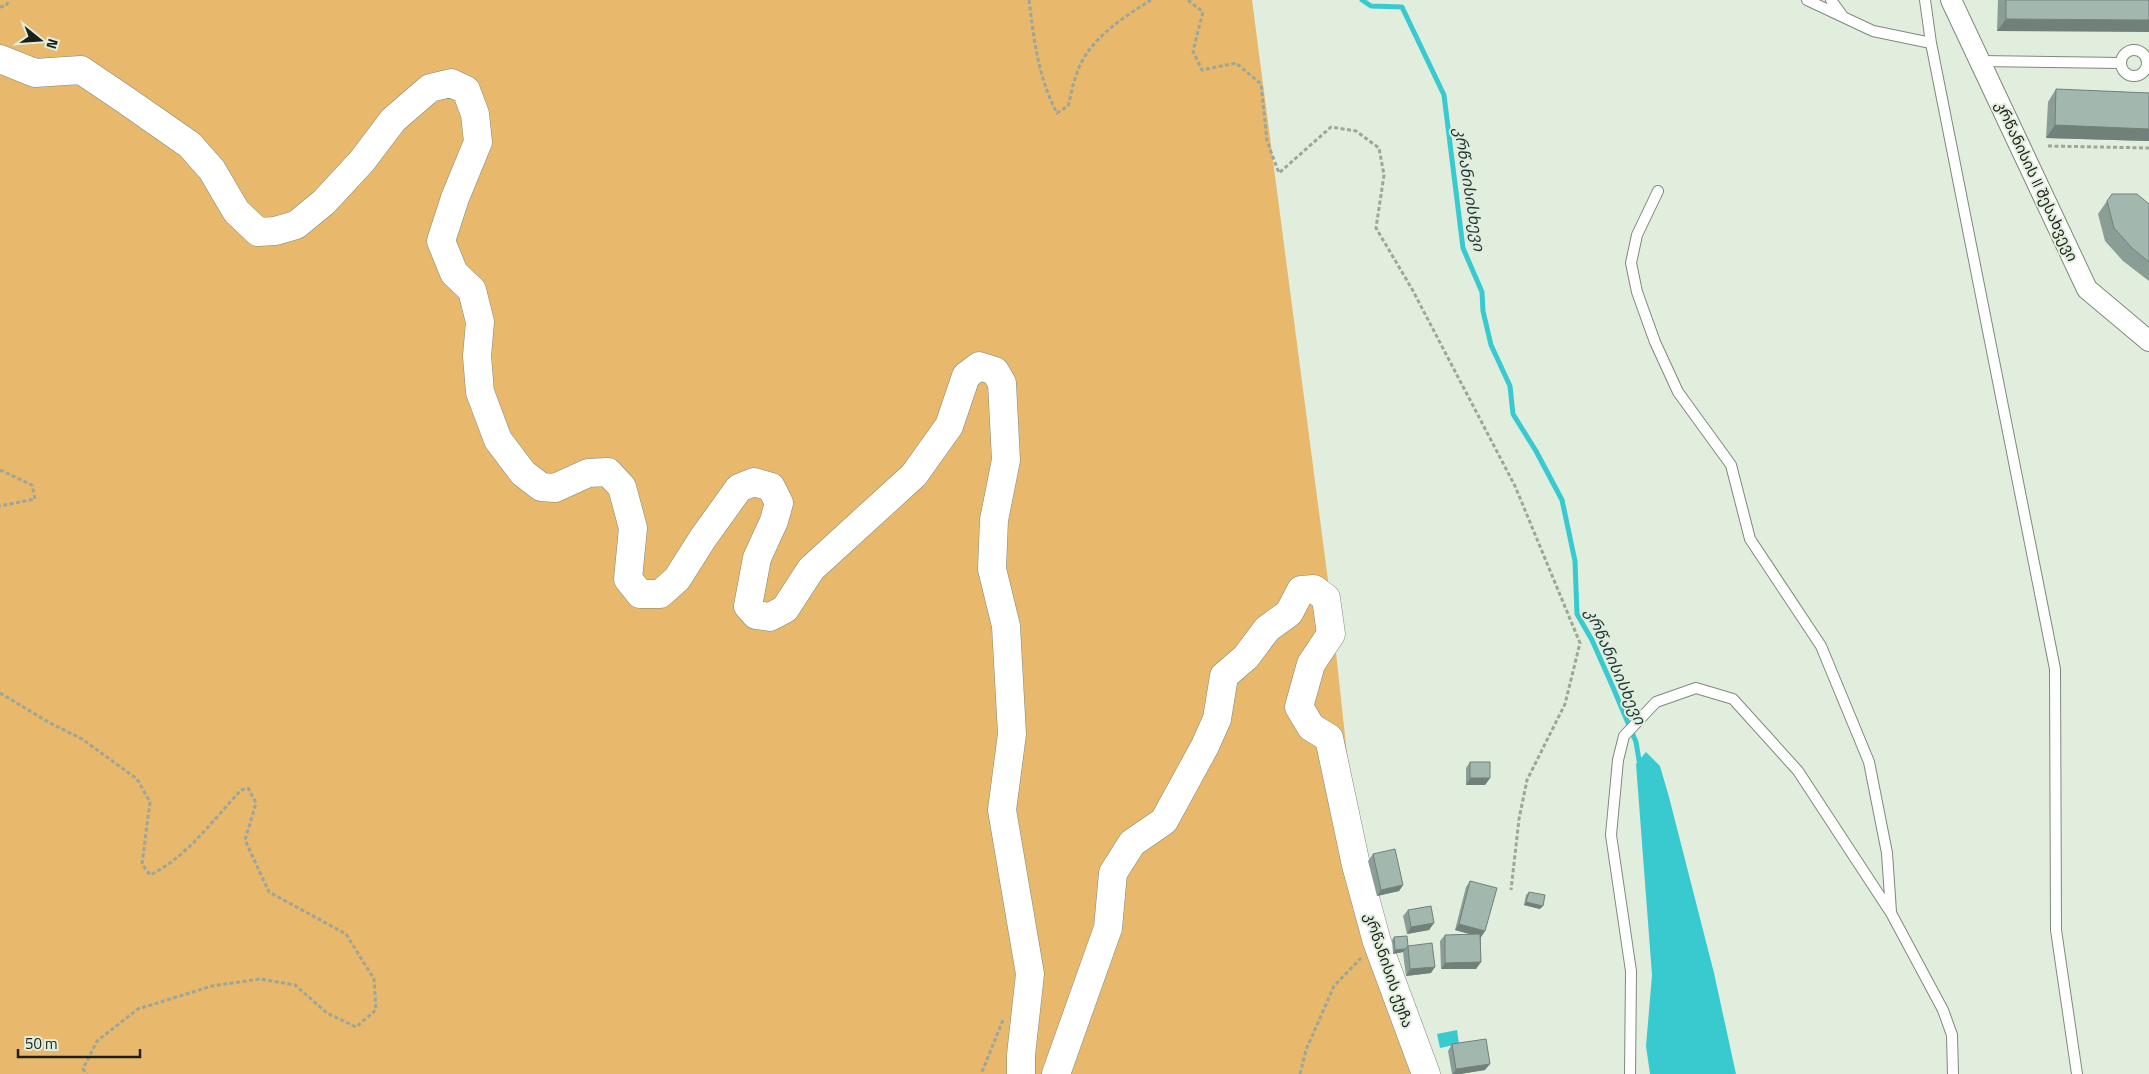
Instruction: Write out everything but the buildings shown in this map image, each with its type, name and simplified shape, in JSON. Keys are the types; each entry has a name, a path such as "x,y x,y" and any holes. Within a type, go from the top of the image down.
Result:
{"street":[{"name":"კრწანისის II შესახვევი","path":"1951,0 2087,289 2149,341"},
{"path":"0,59 35,72 81,70 190,145 212,170 236,211 258,232 275,231 296,224 324,202 362,161 394,120 430,88 451,83 466,90 475,114 478,142 455,198 442,240 454,273 472,290 480,322 477,356 480,392 498,440 523,474 541,487 555,488 588,473 608,472 622,487 633,528 628,579 640,594 660,594 677,579 703,538 739,488 754,482 771,487 778,503 774,521 757,558 748,606 756,615 770,617 785,609 811,569 914,475 949,426 966,376 979,366 995,371 1002,383 1006,460 994,520 992,569 1006,626 1012,734 1002,810 1030,974 1021,1055 1022,1074"},
{"name":"კრწანისის ქუჩა","path":"1056,1074 1108,928 1113,873 1132,843 1164,822 1205,746 1217,719 1224,676 1246,656 1267,629 1288,613 1301,590 1314,589 1326,598 1331,634 1311,664 1298,707 1311,727 1329,738 1356,865 1377,942 1426,1074"}],"lane":[{"path":"1807,0 1873,32 1931,43"},
{"path":"1830,0 1842,16"},
{"path":"1925,0 1931,43 2055,669 2056,930 2077,1074"},
{"path":"2134,50 2144,56 2148,63 2144,72 2131,76 2124,72 2121,63 2123,56 2134,50"},
{"path":"1980,60 2121,63"},
{"path":"1658,191 1637,236 1631,263 1637,292 1655,342 1678,392 1732,465 1750,539 1821,646 1870,762 1886,853 1891,913"},
{"path":"1630,1074 1631,971 1611,835 1618,760 1624,736 1656,702 1696,688 1733,699 1798,771 1891,913 1943,1010 1952,1035 1953,1074"}],"path":[{"path":"0,7 6,6 10,0"},
{"path":"1028,0 1037,62 1047,93 1057,113 1068,106 1076,74 1086,54 1118,20 1151,0"},
{"path":"1188,0 1203,12 1194,51 1202,70 1236,63 1260,84 1268,141 1279,173 1331,127 1356,131 1379,148 1384,175 1376,228 1412,289 1515,486 1580,642 1565,704 1528,780 1519,819 1511,890"},
{"path":"2048,146 2149,148"},
{"path":"0,470 32,485 35,499 0,506"},
{"path":"0,693 82,740 137,779 150,802 142,864 150,875 168,866 241,790 248,788 256,803 245,840 269,892 346,934 374,979 376,1010 356,1027 327,1013 295,984 260,979 212,986 138,1009 97,1040 83,1068 87,1074"},
{"path":"1300,1074 1306,1050 1334,986 1377,942"},
{"path":"982,1072 1000,1024 1006,1015"}],"shaded area":[{"path":"0,0 1252,0 1329,588 1357,846 1438,1074 0,1074"}],"water":[{"path":"1646,752 1660,766 1669,797 1714,973 1736,1074 1650,1074 1646,1046 1652,975 1636,764"},
{"path":"1457,1030 1459,1044 1440,1048 1437,1034"}],"waterway":[{"name":"კრწანისისხევი","path":"1362,0 1371,6 1402,7 1444,95 1463,248 1482,292 1483,311 1491,345 1510,386 1513,414 1536,451 1562,500 1575,561 1577,614 1592,640 1636,742 1640,766"}]}
